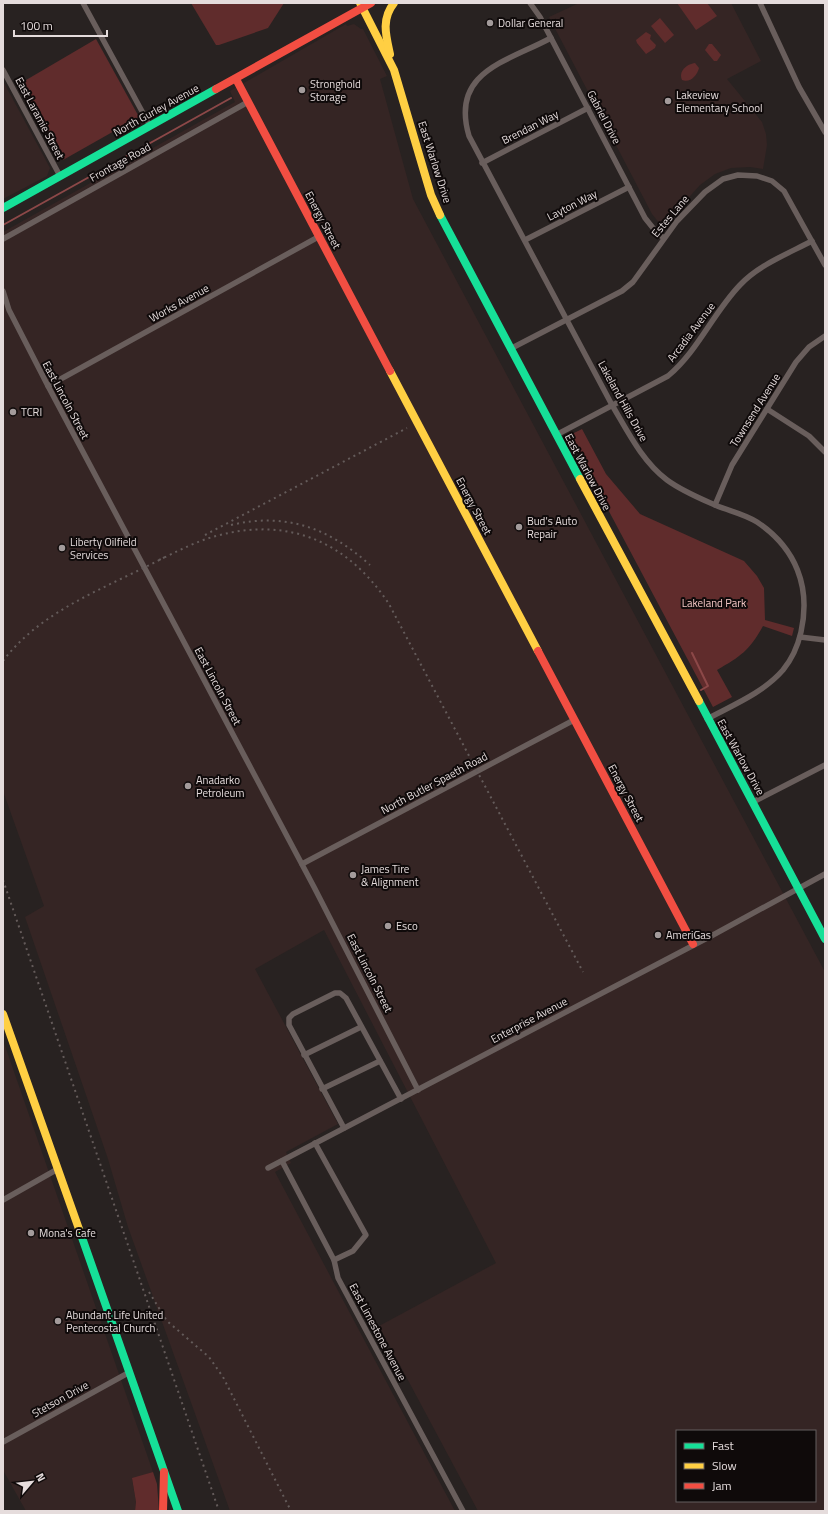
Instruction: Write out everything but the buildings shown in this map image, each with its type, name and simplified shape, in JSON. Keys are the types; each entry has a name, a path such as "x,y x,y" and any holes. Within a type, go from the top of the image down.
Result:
{"main road":[{"path":"361,5 371,3"},
{"path":"394,3 386,17 385,24 394,70"},
{"name":"North Gurley Avenue","path":"3,208 320,32 361,5"},
{"name":"East Warlow Drive","path":"361,5 394,70 431,194 445,225 825,938"},
{"name":"Energy Street","path":"236,79 693,944"},
{"path":"3,1014 6,1029 178,1511"},
{"path":"163,1511 164,1472"}],"street":[{"path":"83,3 150,126"},
{"name":"Gabriel Drive","path":"530,3 540,17 645,218 657,233 664,238"},
{"path":"760,3 799,87 825,132"},
{"name":"Lakeland Hills Drive","path":"551,38 491,68 478,78 469,91 464,106 464,121 469,136 566,320 637,448 651,465 666,479 684,491 757,522 774,535 788,551 798,569 804,591 805,614 800,637 794,654 783,670 755,693 707,719"},
{"name":"East Laramie Street","path":"3,70 60,176"},
{"name":"Frontage Road","path":"3,239 248,102"},
{"name":"Brendan Way","path":"482,163 588,108"},
{"name":"Estes Lane","path":"510,349 622,291 633,282 678,221 712,186 723,179 738,175 757,176 772,181 784,191 825,265"},
{"name":"Layton Way","path":"525,240 629,187"},
{"name":"Works Avenue","path":"48,386 320,236"},
{"name":"Arcadia Avenue","path":"556,435 668,376 679,367 727,300 740,285 768,264 812,241"},
{"name":"East Lincoln Street","path":"3,291 9,310 48,386 302,864 418,1090"},
{"name":"Townsend Avenue","path":"715,505 732,465 796,362 809,347 825,336"},
{"path":"767,409 809,436 825,452"},
{"path":"800,637 825,640"},
{"name":"North Butler Spaeth Road","path":"302,864 574,720"},
{"path":"753,802 825,765"},
{"name":"Enterprise Avenue","path":"268,1168 825,874"},
{"path":"344,1128 289,1025 289,1018 293,1014 334,993 340,993 346,998 401,1099"},
{"path":"304,1055 361,1027"},
{"path":"322,1089 380,1061"},
{"path":"315,1144 366,1235 353,1251 334,1260"},
{"name":"East Limestone Avenue","path":"282,1161 334,1260 338,1278 463,1511"},
{"path":"3,1200 56,1170"},
{"name":"Stetson Drive","path":"3,1442 128,1373"}],"shaded area":[{"name":"Lakeview Elementary School","path":"579,3 731,3 761,61 727,79 762,122 766,134 767,145 763,169 750,167 731,168 715,174 700,185 665,224 660,224 652,214 549,17"},
{"path":"346,24 347,26 354,24 363,29 387,76 380,79 413,199 825,972 825,1511 478,1511 379,1326 496,1263 324,930 255,969 338,1124 286,1152 291,1163 275,1172 455,1511 230,1511 128,1227 108,1159 25,917 44,906 3,791 3,232 235,102 230,91"},
{"path":"3,81 50,168 47,176 3,199"},
{"path":"3,1040 153,1472 132,1479 136,1502 135,1511 26,1511 3,1470"}],"green space":[{"path":"191,3 284,3 268,28 216,45"},
{"path":"677,3 707,3 717,16 696,30"},
{"path":"660,18 674,35 665,43 651,26"},
{"path":"646,32 651,35 650,39 656,45 655,48 646,54 636,40"},
{"path":"96,39 139,117 63,160 21,83"},
{"path":"709,44 712,44 721,55 717,61 714,61 705,50"},
{"path":"695,63 699,68 697,74 688,81 682,80 681,74 684,68"},
{"name":"Lakeland Park","path":"582,429 606,474 640,514 744,561 757,576 764,588 765,620 794,628 792,636 763,626 744,652 717,670 732,697 713,707 570,438 572,434"},
{"path":"153,1472 157,1484 159,1511 135,1511 136,1502 132,1478"}],"waterway":[{"path":"3,225 231,98"},
{"path":"692,653 708,686 701,690"}],"railway":[{"path":"205,535 407,428"},
{"path":"231,525 251,521 270,521 288,522 306,526 339,541 370,565"},
{"path":"159,560 195,543 216,536 243,531 268,529 292,532 314,539 335,550 355,564 373,582 389,604 583,972"},
{"path":"3,661 19,643 37,627 57,613 99,589 165,557"},
{"path":"3,880 219,1511"},
{"path":"149,1292 167,1321 209,1357 223,1377 291,1511"}],"traffic: fast":[{"path":"3,208 216,89"},
{"path":"440,215 580,479"},
{"path":"699,701 825,939"},
{"path":"79,1229 178,1511"}],"traffic: slow":[{"path":"360,3 394,70 431,195 440,215"},
{"path":"390,54 386,34 386,21 387,15 394,3"},
{"path":"390,371 538,651"},
{"path":"580,479 699,701"},
{"path":"3,1014 79,1229"}],"traffic: jam":[{"path":"216,89 371,3"},
{"path":"236,79 390,371"},
{"path":"538,651 693,944"},
{"path":"163,1511 164,1472"}],"place":[{"name":"Dollar General","path":"490,23"},
{"name":"Stronghold Storage","path":"302,90"},
{"name":"Lakeview Elementary School","path":"668,101"},
{"name":"TCRI","path":"13,412"},
{"name":"Bud's Auto Repair","path":"519,527"},
{"name":"Liberty Oilfield Services","path":"62,548"},
{"name":"Anadarko Petroleum","path":"188,786"},
{"name":"James Tire & Alignment","path":"353,875"},
{"name":"Esco","path":"388,926"},
{"name":"AmeriGas","path":"658,935"},
{"name":"Mona's Cafe","path":"31,1233"},
{"name":"Abundant Life United Pentecostal Church","path":"58,1321"}]}
